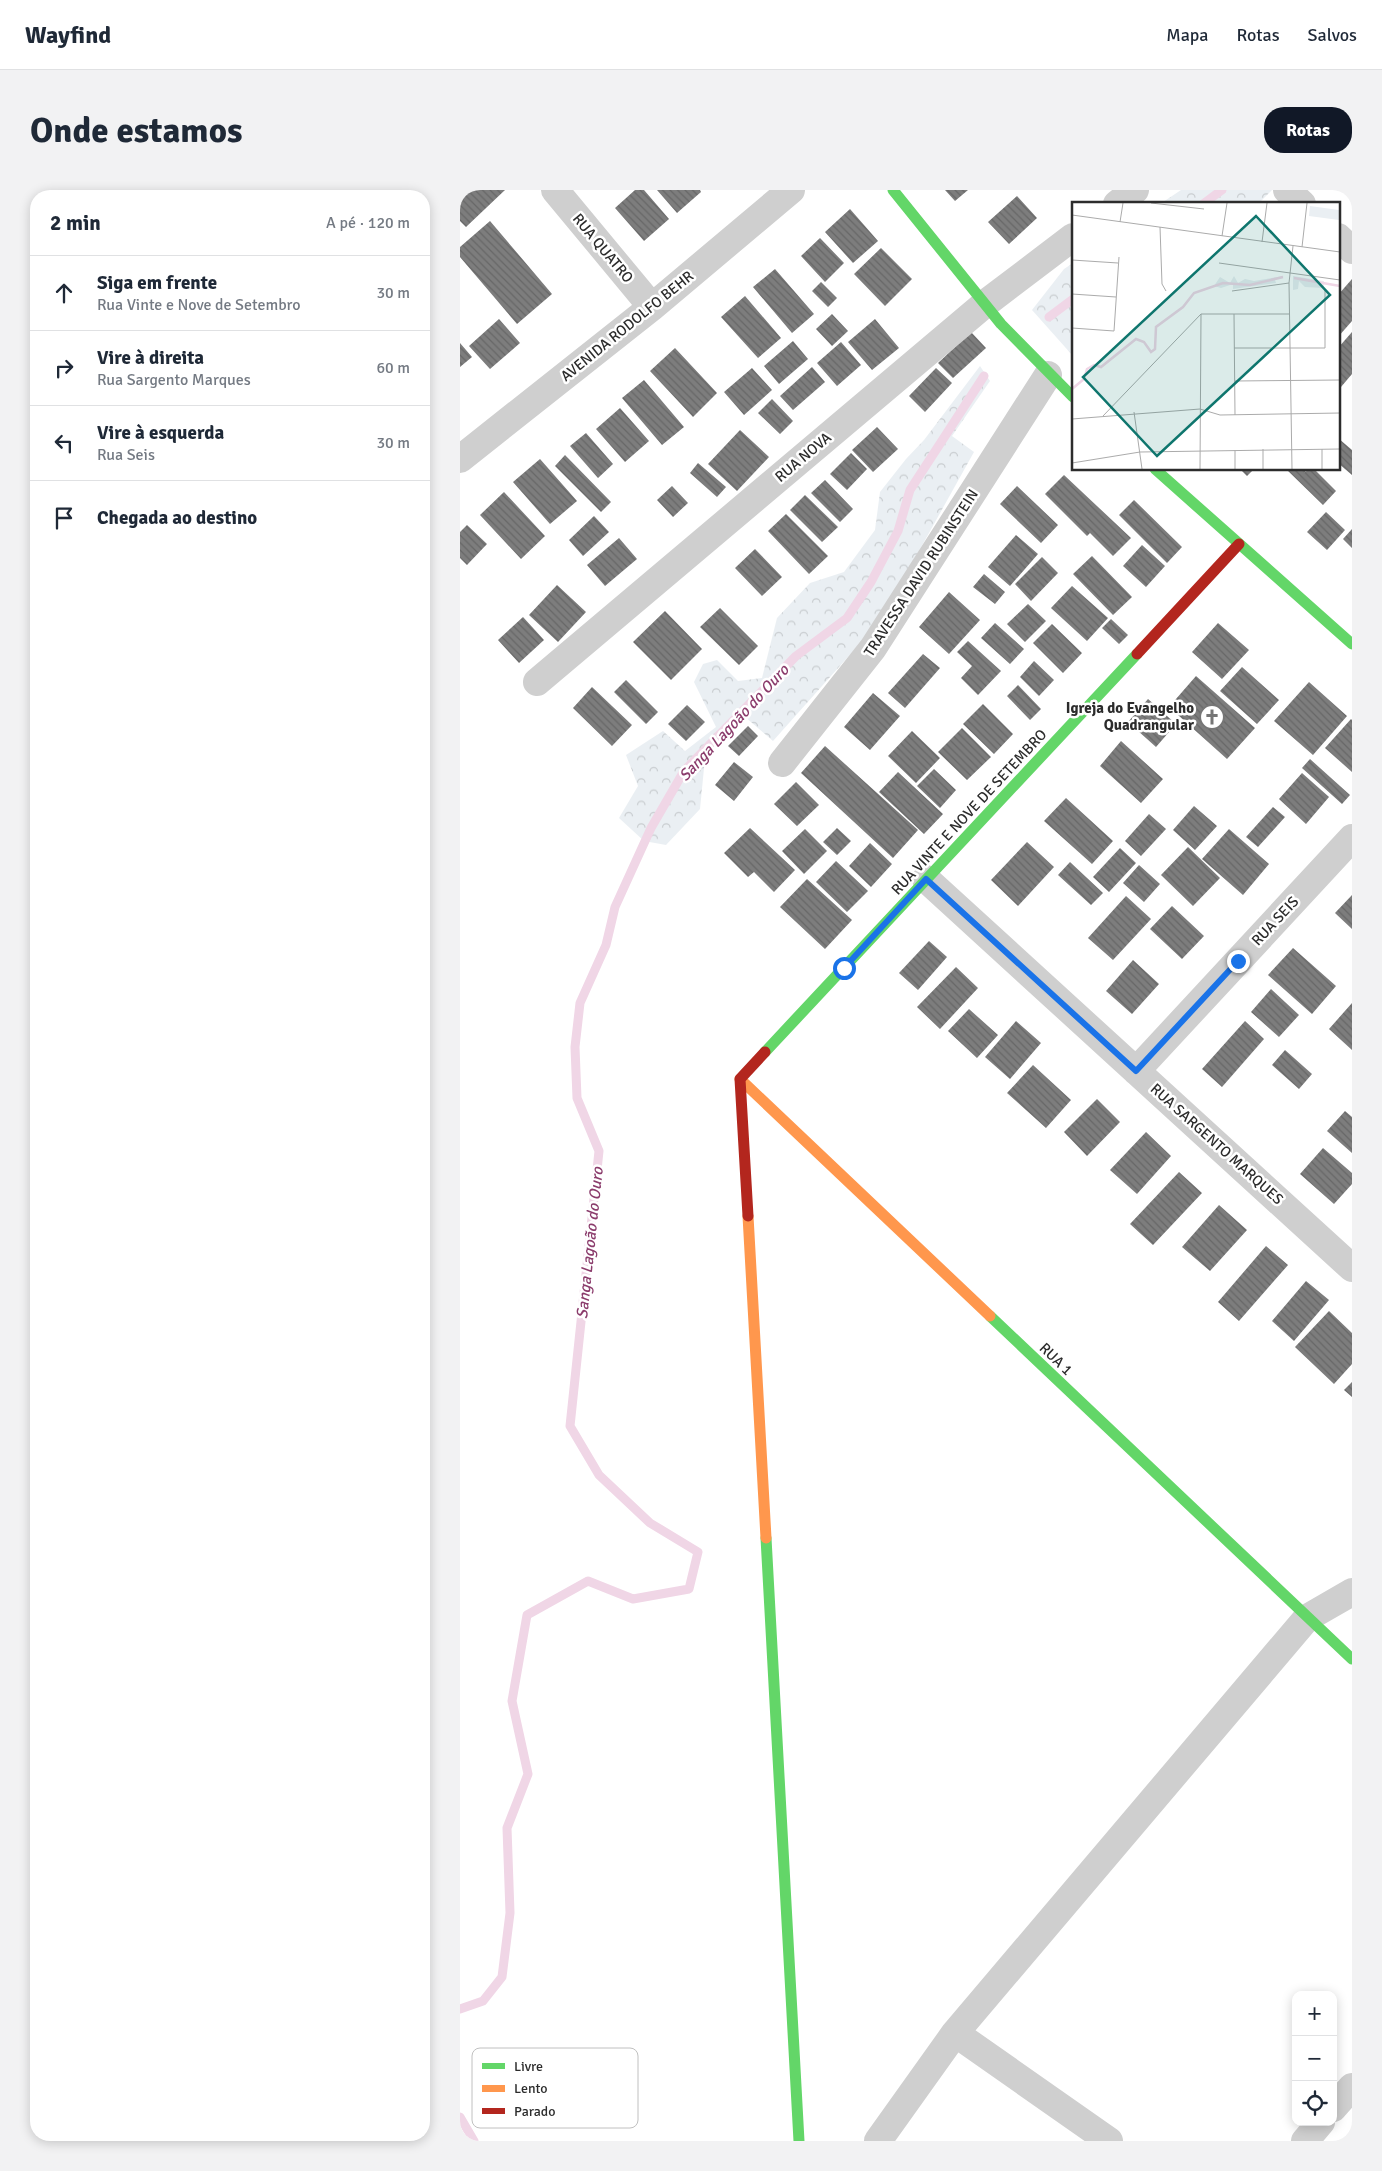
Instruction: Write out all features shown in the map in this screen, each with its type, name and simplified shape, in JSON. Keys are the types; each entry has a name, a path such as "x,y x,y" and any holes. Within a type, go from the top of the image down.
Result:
{"street":[{"name":"RUA QUATRO","path":"554,190 652,307"},
{"name":"AVENIDA RODOLFO BEHR","path":"460,459 652,307 792,190"},
{"path":"893,190 986,304 1048,375 1072,396"},
{"path":"1120,202 1135,190"},
{"path":"1287,190 1300,202"},
{"name":"RUA NOVA","path":"537,682 986,304 1072,238"},
{"path":"1339,238 1352,250"},
{"name":"TRAVESSA DAVID RUBINSTEIN","path":"782,762 873,648 1048,375"},
{"path":"1156,470 1352,644"},
{"name":"RUA VINTE E NOVE DE SETEMBRO","path":"740,1079 1239,544"},
{"name":"RUA SEIS","path":"1136,1071 1352,838"},
{"name":"RUA SARGENTO MARQUES","path":"926,879 1136,1071 1347,1254"},
{"path":"740,1079 799,2141"},
{"name":"RUA 1","path":"740,1079 1352,1660"},
{"path":"878,2141 955,2033 1307,1618 1352,1592"},
{"path":"955,2033 1109,2141"},
{"path":"1337,2104 1352,2087"},
{"path":"1305,2141 1318,2126"}],"green space":[{"path":"1181,190 1272,190 1260,202 1163,202"},
{"path":"1072,264 1072,355 1032,310 1064,269"},
{"path":"980,366 990,381 952,436 974,452 880,621 773,741 744,716 706,748 700,809 666,845 644,841 619,818 638,786 626,755 663,731 685,751 716,727 694,682 703,664 717,660 738,681 762,678 777,618 810,583 844,572 875,530 880,492 924,440"}],"building":[{"path":"460,190 505,190 466,227 460,221"},
{"path":"635,190 644,190 669,219 644,241 615,208"},
{"path":"657,190 700,190 701,192 677,213"},
{"path":"945,190 968,190 955,201"},
{"path":"1017,196 1037,218 1009,244 988,222"},
{"path":"850,209 878,241 853,263 825,232"},
{"path":"490,221 552,294 517,324 460,257 460,247"},
{"path":"820,238 844,263 825,282 801,256"},
{"path":"881,248 912,279 885,306 854,274"},
{"path":"775,269 814,314 792,333 753,287"},
{"path":"1352,279 1352,321 1339,336 1339,294"},
{"path":"821,282 837,298 828,307 812,291"},
{"path":"745,296 781,338 758,358 721,317"},
{"path":"832,314 848,331 832,346 816,329"},
{"path":"499,319 520,343 490,369 469,346"},
{"path":"875,319 899,348 872,370 848,342"},
{"path":"971,332 986,348 953,378 938,363"},
{"path":"1352,332 1352,374 1341,387 1339,385 1339,347"},
{"path":"793,341 808,359 779,384 764,366"},
{"path":"841,342 861,365 837,386 817,363"},
{"path":"460,343 472,357 460,367"},
{"path":"675,348 717,393 693,417 650,371"},
{"path":"812,367 825,382 793,410 780,396"},
{"path":"752,368 772,390 744,415 724,392"},
{"path":"936,368 952,383 925,412 909,396"},
{"path":"644,380 684,427 662,445 622,398"},
{"path":"772,399 793,421 780,434 758,413"},
{"path":"620,408 649,441 625,462 596,429"},
{"path":"877,427 898,449 873,472 852,450"},
{"path":"740,430 769,457 737,491 708,464"},
{"path":"586,433 613,464 598,478 570,446"},
{"path":"1339,439 1352,450 1352,475 1339,464"},
{"path":"851,453 867,469 847,490 830,474"},
{"path":"565,455 611,502 601,512 555,466"},
{"path":"540,459 577,501 550,524 513,482"},
{"path":"698,463 726,487 717,497 690,473"},
{"path":"1241,470 1253,470 1247,476"},
{"path":"1287,470 1307,470 1304,473 1308,470 1315,470 1336,491 1323,505"},
{"path":"1064,475 1131,538 1113,556 1090,533 1087,536 1045,494"},
{"path":"825,480 853,509 840,522 811,493"},
{"path":"672,486 688,503 673,517 657,500"},
{"path":"1017,486 1058,525 1041,543 1000,504"},
{"path":"504,492 545,536 521,559 480,515"},
{"path":"805,495 838,527 822,542 790,510"},
{"path":"1134,500 1182,547 1167,563 1119,515"},
{"path":"1326,512 1345,530 1327,550 1307,532"},
{"path":"786,514 828,556 809,574 768,531"},
{"path":"594,516 609,532 583,556 569,540"},
{"path":"467,525 487,544 467,565 460,558 460,532"},
{"path":"1352,529 1352,548 1343,539"},
{"path":"1016,535 1038,554 1010,586 988,567"},
{"path":"619,538 637,559 605,586 587,565"},
{"path":"1142,545 1165,566 1146,587 1123,566"},
{"path":"755,549 782,577 762,596 735,568"},
{"path":"1092,556 1132,597 1113,615 1073,574"},
{"path":"1042,557 1058,573 1031,601 1015,584"},
{"path":"984,574 1005,592 995,604 973,587"},
{"path":"557,585 586,612 558,642 529,615"},
{"path":"1072,586 1108,618 1087,641 1051,608"},
{"path":"949,592 980,620 949,654 919,627"},
{"path":"1028,604 1046,621 1025,642 1007,624"},
{"path":"720,608 758,646 739,665 700,627"},
{"path":"665,611 702,649 671,680 633,642"},
{"path":"523,617 544,640 519,663 498,640"},
{"path":"1111,619 1128,635 1119,644 1102,628"},
{"path":"995,623 1024,649 1010,664 981,638"},
{"path":"1218,623 1249,650 1222,679 1192,652"},
{"path":"1052,624 1082,653 1063,673 1033,643"},
{"path":"968,641 1001,671 978,695 961,678 972,666 957,652"},
{"path":"923,654 940,668 905,708 888,693"},
{"path":"1034,661 1054,680 1039,696 1020,677"},
{"path":"1242,667 1279,700 1257,724 1220,691"},
{"name":"Igreja do Evangelho Quadrangular","path":"1196,676 1255,728 1227,759 1169,707"},
{"path":"626,680 658,712 646,724 614,692"},
{"path":"1309,682 1347,716 1313,755 1274,721"},
{"path":"1018,685 1041,709 1030,720 1007,696"},
{"path":"592,687 632,725 612,746 573,708"},
{"path":"873,693 900,716 870,750 844,727"},
{"path":"1148,699 1176,724 1156,747 1128,722"},
{"path":"983,704 1013,734 994,754 963,724"},
{"path":"687,705 705,722 686,741 668,724"},
{"path":"1352,720 1352,772 1325,748"},
{"path":"748,726 758,736 739,756 728,746"},
{"path":"962,728 991,757 967,780 938,752"},
{"path":"912,731 940,758 916,783 888,756"},
{"path":"1121,741 1163,779 1141,803 1100,766"},
{"path":"825,746 918,830 893,858 801,773"},
{"path":"1310,759 1350,795 1342,804 1302,768"},
{"path":"734,762 753,777 734,801 715,785"},
{"path":"934,769 956,790 940,808 917,786"},
{"path":"898,772 943,814 924,834 879,792"},
{"path":"1302,773 1329,797 1306,824 1279,799"},
{"path":"796,782 819,805 797,826 774,804"},
{"path":"1066,798 1113,841 1092,864 1044,821"},
{"path":"1194,806 1217,826 1195,850 1173,830"},
{"path":"1273,807 1285,817 1258,847 1246,837"},
{"path":"1149,814 1166,829 1141,856 1125,841"},
{"path":"750,828 795,870 774,892 754,872 748,877 724,853"},
{"path":"837,828 851,841 837,855 823,842"},
{"path":"805,829 827,851 804,874 782,851"},
{"path":"1229,829 1269,864 1243,895 1202,859"},
{"path":"1027,842 1054,867 1018,906 991,880"},
{"path":"870,843 892,864 871,887 849,866"},
{"path":"1188,847 1220,878 1193,906 1161,875"},
{"path":"1120,848 1136,863 1109,892 1093,877"},
{"path":"836,861 868,891 847,912 816,882"},
{"path":"1070,862 1103,893 1091,905 1058,875"},
{"path":"1139,865 1160,884 1144,902 1123,883"},
{"path":"807,879 852,920 825,949 780,907"},
{"path":"1352,895 1352,929 1335,913"},
{"path":"1126,896 1151,919 1113,960 1088,938"},
{"path":"1172,906 1204,936 1182,959 1150,929"},
{"path":"929,941 947,957 918,990 899,973"},
{"path":"1293,948 1336,986 1312,1014 1268,975"},
{"path":"1133,960 1159,984 1132,1014 1106,991"},
{"path":"956,967 978,988 940,1029 917,1007"},
{"path":"1271,989 1299,1015 1279,1037 1251,1012"},
{"path":"1352,1003 1352,1050 1329,1029"},
{"path":"969,1009 998,1035 977,1058 948,1031"},
{"path":"1016,1021 1041,1043 1010,1079 985,1057"},
{"path":"1245,1021 1264,1039 1222,1087 1202,1069"},
{"path":"1285,1050 1312,1074 1299,1089 1272,1065"},
{"path":"1033,1065 1071,1100 1046,1128 1007,1093"},
{"path":"1097,1099 1120,1122 1087,1156 1064,1132"},
{"path":"1345,1111 1352,1117 1352,1153 1327,1131"},
{"path":"1146,1132 1171,1156 1137,1194 1110,1170"},
{"path":"1323,1148 1352,1173 1352,1184 1334,1204 1300,1174"},
{"path":"1179,1172 1202,1193 1153,1245 1130,1224"},
{"path":"1219,1205 1247,1230 1210,1271 1182,1247"},
{"path":"1266,1246 1288,1265 1239,1321 1218,1302"},
{"path":"1306,1281 1329,1300 1294,1341 1272,1321"},
{"path":"1329,1311 1352,1333 1352,1364 1334,1384 1295,1347"},
{"path":"1352,1382 1352,1397 1344,1390"}],"waterway":[{"name":"Sanga Lagoão do Ouro","path":"1206,202 1222,190"},
{"name":"Sanga Lagoão do Ouro","path":"1049,317 1072,300"},
{"name":"Sanga Lagoão do Ouro","path":"460,2009 483,2001 502,1977 510,1913 507,1828 528,1774 512,1701 527,1615 588,1581 633,1599 689,1589 698,1552 650,1523 599,1475 570,1426 599,1151 577,1098 575,1047 580,1003 606,945 615,907 651,828 684,771 796,656 847,618 871,582 898,531 910,490 984,376"},
{"name":"Sanga Lagoão do Ouro","path":"460,2117 474,2141"}],"traffic: fast":[{"path":"893,190 1001,324 1072,396"},
{"path":"1156,470 1352,644"},
{"path":"765,1052 1137,654"},
{"path":"990,1316 1352,1659"},
{"path":"766,1538 799,2141"}],"traffic: slow":[{"path":"740,1079 990,1316"},
{"path":"748,1216 766,1538"}],"traffic: jam":[{"path":"1137,654 1239,544"},
{"path":"748,1216 740,1079 765,1052"}],"place":[{"name":"Igreja do Evangelho Quadrangular","path":"1212,717"}],"route":[{"path":"844,968 926,879 1136,1071 1238,961"}]}
